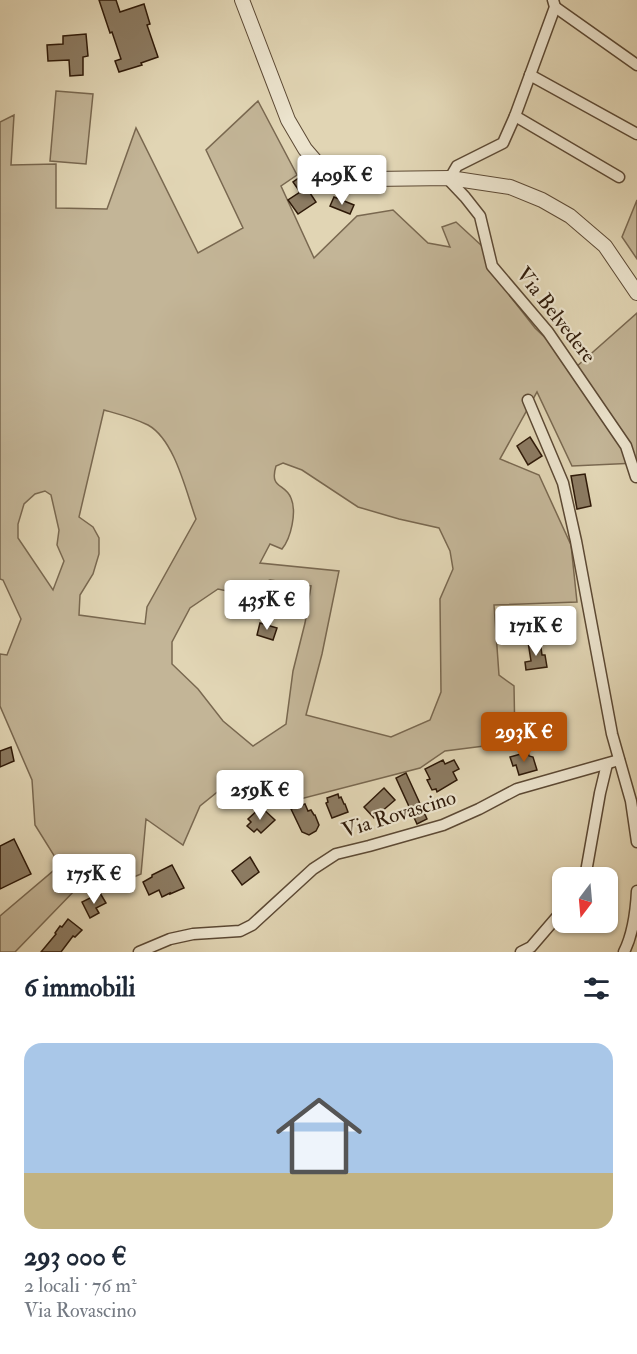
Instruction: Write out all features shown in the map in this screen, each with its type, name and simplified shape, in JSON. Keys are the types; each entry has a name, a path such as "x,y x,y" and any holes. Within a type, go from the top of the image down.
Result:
{"street":[{"path":"242,0 288,120 305,149 317,163 333,170 372,179 449,178 510,187 542,200 570,216 605,246 637,293"},
{"path":"449,178 457,166 502,143 515,116 554,3 637,66"},
{"path":"530,75 637,135"},
{"path":"515,116 619,177"},
{"name":"Via Belvedere","path":"449,178 480,216 492,266 548,332 626,446 636,477"},
{"path":"528,400 563,483 612,734 631,801 637,843"},
{"name":"Via Rovascino","path":"139,952 170,939 193,934 240,931 252,925 313,869 336,854 443,825 517,789 619,760"},
{"path":"587,867 607,764"},
{"path":"624,952 632,928 637,891"},
{"path":"521,952 531,947 552,923"}],"shaded area":[{"path":"56,91 93,94 86,164 50,161"},
{"path":"258,101 297,175 281,186 314,258 357,216 393,210 428,243 450,247 442,227 456,222 495,258 499,274 510,296 535,328 576,367 637,313 637,463 572,466 537,392 500,459 539,475 571,545 577,602 494,605 499,675 514,686 515,742 445,751 420,768 281,804 241,773 200,806 183,845 146,819 141,874 103,890 78,887 15,952 0,952 0,916 60,865 35,825 32,780 0,706 0,654 7,655 21,619 3,580 0,579 0,122 14,115 11,165 56,164 56,208 107,209 136,128 198,253 243,228 206,150","holes":["104,410 148,425 157,432 178,467 196,519 147,607 145,624 79,615 80,595 93,574 99,554 99,538 93,527 79,517","283,463 302,470 358,507 439,528 450,551 453,569 440,599 441,692 430,720 391,737 306,715 322,654 339,571 260,563 270,544 282,549 292,525 293,504 288,493 276,482 274,473 276,466","45,491 51,495 59,530 57,545 64,561 53,590 18,538 18,524 24,504 35,494","270,580 311,586 293,671 286,724 253,746 223,721 198,689 172,664 172,642 190,608 218,589 236,593"]},
{"path":"637,200 637,259 622,237"}],"building":[{"path":"99,0 116,0 120,12 144,4 150,24 147,25 158,57 119,72 115,61 121,59"},
{"path":"86,34 88,56 83,57 83,75 70,76 69,60 48,61 47,45 63,44 63,36"},
{"path":"303,175 312,188 308,190 316,202 298,214 288,200 300,192 293,182"},
{"path":"334,197 354,205 350,214 330,206"},
{"path":"530,437 542,456 528,465 517,446"},
{"path":"585,474 591,506 577,509 571,476"},
{"path":"260,623 277,628 273,640 257,635"},
{"path":"540,641 547,667 526,670 525,662 531,661 528,642"},
{"path":"11,747 14,761 0,767 0,751"},
{"path":"528,752 529,756 533,757 537,770 519,775 510,757"},
{"path":"443,760 445,764 454,760 459,769 453,772 457,780 437,792 436,789 432,790 425,769"},
{"path":"406,773 427,819 417,824 396,778"},
{"path":"384,788 395,800 374,818 364,807"},
{"path":"338,794 348,812 332,818 326,803 327,798"},
{"path":"305,804 308,811 311,810 315,815 319,825 316,831 309,835 302,832 291,809"},
{"path":"261,807 275,820 261,833 257,829 254,832 247,826 251,822 248,819"},
{"path":"14,839 31,874 0,889 0,846"},
{"path":"250,857 259,872 242,885 232,871"},
{"path":"172,865 184,888 162,897 159,890 149,895 143,882"},
{"path":"100,893 106,903 96,908 99,913 90,918 82,902"},
{"path":"68,919 82,930 75,937 73,936 61,952 41,952 60,926 62,927"}]}
